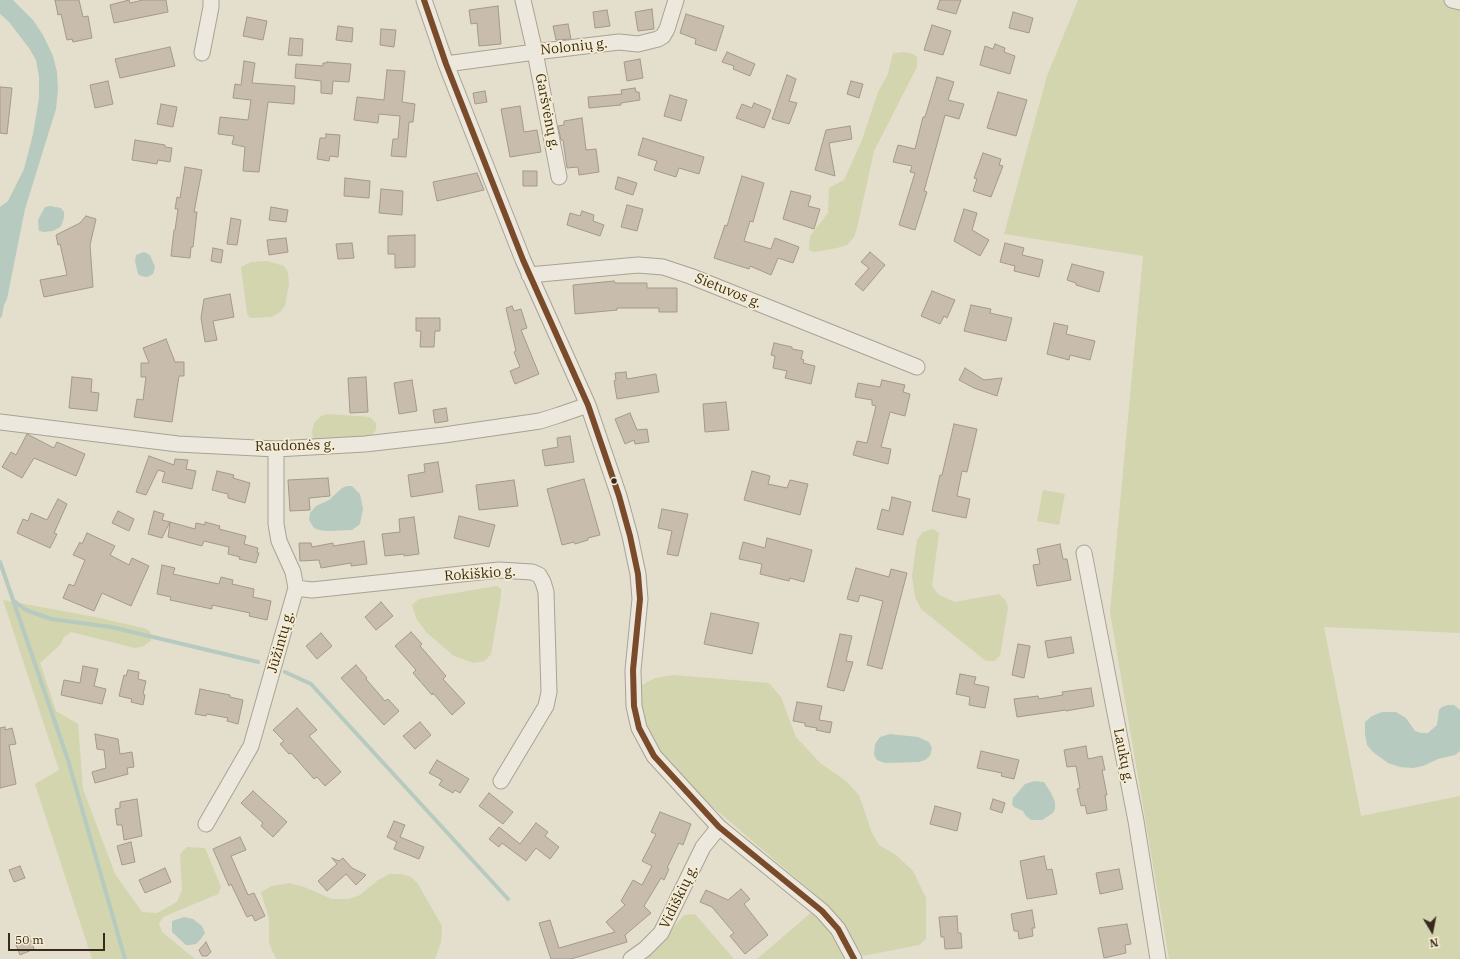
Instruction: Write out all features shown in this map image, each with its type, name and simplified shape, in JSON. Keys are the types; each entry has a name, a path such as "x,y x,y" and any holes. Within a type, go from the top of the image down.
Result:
{"street":[{"path":"202,53 211,0"},
{"path":"424,0 446,64 529,275 588,405 619,496 630,536 638,574 640,599 633,670 634,706 639,728 654,756 719,827 822,910 838,929 854,959"},
{"name":"Garšvėnų g.","path":"523,0 535,52 559,178"},
{"name":"Nolonių g.","path":"446,64 619,42 638,44 658,39 663,36 667,29 676,0"},
{"path":"1452,0 1460,2"},
{"name":"Sietuvos g.","path":"529,275 638,265 662,267 690,276 917,367"},
{"name":"Raudonės g.","path":"0,422 178,444 276,449 365,444 444,435 540,421 588,405"},
{"name":"Jūžintų g.","path":"206,824 251,746 296,588 293,572 279,541 276,524 276,449"},
{"name":"Laukų g.","path":"1084,553 1136,821 1158,959"},
{"name":"Rokiškio g.","path":"296,588 312,590 499,570 532,572 539,575 546,592 549,692 546,706 501,781"},
{"name":"Vidiškių g.","path":"631,959 645,949 661,933 704,847 719,827"}],"green space":[{"path":"1078,0 1460,0 1460,633 1324,627 1361,816 1460,796 1460,959 1169,959 1110,612 1143,256 1004,234 1047,76"},
{"path":"904,52 913,54 917,57 917,67 874,151 854,237 847,245 837,248 814,252 809,250 810,236 828,213 829,188 844,180 862,140 878,92 888,74 893,53"},
{"path":"267,261 284,266 288,272 289,284 285,306 280,312 271,317 250,318 247,314 241,267 251,262"},
{"path":"328,414 370,417 376,423 376,430 372,435 366,438 318,442 313,438 312,432 314,423 321,416"},
{"path":"1043,490 1065,494 1059,525 1037,521"},
{"path":"933,529 939,533 932,586 939,595 955,602 999,594 1006,601 1008,608 1000,656 994,661 986,661 921,609 915,597 912,576 917,540 923,532"},
{"path":"497,586 501,589 501,596 491,654 485,661 474,663 454,656 427,633 417,620 412,605 419,599"},
{"path":"3,600 100,618 147,629 151,633 151,641 144,646 135,648 71,632 64,637 60,645 40,663 56,711 78,724 83,789 115,874 142,912 157,913 177,902 182,890 180,854 187,847 205,848 221,887 218,894 163,917 159,924 162,932 195,959 92,959 35,784 59,770"},
{"path":"673,675 769,683 781,697 796,737 820,763 846,781 859,795 872,833 879,845 896,855 913,871 926,898 926,939 919,945 863,956 838,917 810,890 701,797 651,742 642,719 640,686 655,678"},
{"path":"390,874 401,874 411,877 418,884 442,926 441,942 435,959 276,959 269,943 269,919 261,892 272,886 289,883 304,887 332,899 349,899 360,895 378,880"},
{"path":"813,911 830,930 848,959 757,959"},
{"path":"695,914 734,959 646,959 684,915"}],"shaded area":[{"path":"0,0 13,0 33,20 43,35 53,56 57,72 58,90 56,109 25,209 7,299 2,309 0,307 0,207 8,201 24,169 33,134 39,98 39,77 36,60 29,48 9,22 0,14"},
{"path":"50,206 61,208 64,212 62,224 53,231 39,231 38,220 45,207"},
{"path":"144,252 150,255 155,267 153,274 147,277 138,274 135,261 136,255"},
{"path":"352,486 360,494 363,509 360,524 352,530 328,531 314,528 309,520 310,513 316,506 329,500 342,488"},
{"path":"1448,705 1454,705 1460,710 1460,751 1455,755 1438,759 1423,766 1413,768 1400,767 1388,763 1373,752 1367,745 1365,722 1372,716 1382,712 1396,712 1406,718 1415,731 1428,733 1437,725 1439,710"},
{"path":"890,734 918,737 929,742 932,748 930,756 919,762 885,763 877,760 874,755 875,744 880,737"},
{"path":"1034,781 1044,782 1055,802 1055,809 1053,813 1042,820 1031,820 1023,811 1014,807 1012,804 1013,798 1025,784"},
{"path":"184,917 193,919 202,926 205,933 196,944 186,945 172,932 172,921"}],"building":[{"path":"55,0 79,0 83,17 88,16 92,38 73,42 72,39 67,40 61,14 58,15"},
{"path":"129,0 130,3 143,0 166,0 168,12 114,23 110,5"},
{"path":"940,0 961,0 956,14 937,9"},
{"path":"498,6 501,44 479,46 477,23 471,24 469,10"},
{"path":"652,9 654,29 638,31 635,12"},
{"path":"607,10 610,26 595,28 593,12"},
{"path":"1013,12 1033,18 1029,33 1009,28"},
{"path":"686,14 724,26 716,51 695,44 696,39 680,33"},
{"path":"247,17 267,21 263,40 243,36"},
{"path":"568,24 571,39 556,40 553,26"},
{"path":"932,25 951,31 943,55 924,50"},
{"path":"338,26 353,28 352,42 336,40"},
{"path":"381,29 396,30 394,47 380,45"},
{"path":"290,38 303,39 302,56 288,55"},
{"path":"995,44 1005,48 1004,52 1015,56 1010,74 980,65 985,46 993,49"},
{"path":"170,47 175,66 120,78 115,59"},
{"path":"727,52 755,64 750,76 733,69 734,66 722,62"},
{"path":"640,59 643,78 627,81 624,62"},
{"path":"244,61 255,63 252,83 295,86 294,104 268,102 259,172 243,171 245,147 232,144 234,136 218,134 220,117 248,120 251,100 233,98 235,84 241,85"},
{"path":"323,63 351,64 349,82 333,81 332,94 321,93 321,81 295,78 296,64 323,66"},
{"path":"387,70 405,71 402,102 415,104 413,122 409,122 406,157 391,156 393,139 398,139 400,116 379,114 378,123 354,120 357,97 384,100"},
{"path":"787,75 796,79 789,101 797,103 789,124 772,119"},
{"path":"937,77 954,82 948,100 964,104 959,119 945,115 924,191 927,192 915,230 899,225 915,173 910,172 912,166 893,162 898,145 915,149 923,117 925,117"},
{"path":"108,81 113,104 95,108 90,85"},
{"path":"851,81 863,84 859,98 847,94"},
{"path":"0,87 12,88 7,134 0,133"},
{"path":"635,88 636,92 639,92 640,100 621,103 621,105 589,108 588,97 622,94 621,90"},
{"path":"485,91 487,102 475,104 473,93"},
{"path":"998,92 1027,100 1016,136 987,128"},
{"path":"670,95 687,100 681,121 664,116"},
{"path":"754,103 771,110 764,128 736,118 742,104 752,108"},
{"path":"161,104 177,107 173,127 157,124"},
{"path":"520,106 524,132 537,130 541,152 510,157 501,109"},
{"path":"582,118 586,150 596,149 599,172 579,175 578,167 567,168 563,140 561,140 558,126 564,125 564,121"},
{"path":"850,126 852,139 829,143 835,176 815,170 826,130"},
{"path":"326,134 340,135 338,157 330,156 329,161 317,159 320,138 326,138"},
{"path":"643,138 704,157 699,174 679,168 676,177 654,170 657,161 638,155"},
{"path":"135,140 165,145 165,147 172,148 170,162 158,160 157,164 132,160"},
{"path":"983,153 1001,159 999,165 1003,166 991,197 973,191 977,179 974,178"},
{"path":"185,167 202,170 194,212 197,212 193,247 191,247 190,258 171,256 178,209 175,209 177,197 180,198"},
{"path":"523,171 537,171 537,186 523,186"},
{"path":"477,173 484,190 437,201 433,182"},
{"path":"742,176 764,183 753,222 750,221 744,241 771,249 775,238 799,247 793,263 778,258 771,275 750,266 749,269 714,258 725,225 727,226"},
{"path":"618,177 637,183 633,195 615,189"},
{"path":"345,178 370,181 369,198 344,196"},
{"path":"381,189 403,191 402,215 379,213"},
{"path":"791,191 811,196 808,206 820,209 814,229 783,219"},
{"path":"627,205 643,209 637,231 621,227"},
{"path":"271,207 288,210 286,222 269,220"},
{"path":"964,209 977,213 972,230 989,240 980,256 954,241"},
{"path":"582,211 594,215 593,221 604,225 600,236 567,225 570,213 580,216"},
{"path":"86,216 96,219 90,245 93,287 44,297 40,280 67,275 60,244 58,245 56,235 80,223"},
{"path":"231,218 241,220 237,245 227,244"},
{"path":"415,235 415,267 395,268 395,254 388,254 388,236"},
{"path":"286,238 288,252 269,255 267,240"},
{"path":"352,243 354,258 338,259 336,244"},
{"path":"1005,243 1024,248 1022,255 1043,260 1039,277 1014,271 1015,266 1000,262"},
{"path":"213,248 223,250 221,263 211,261"},
{"path":"870,252 885,265 863,291 855,284 869,268 861,262"},
{"path":"1072,264 1104,272 1099,292 1076,285 1076,283 1067,280"},
{"path":"614,281 615,283 647,283 647,288 677,288 677,312 659,312 659,308 617,308 617,310 575,314 573,285"},
{"path":"932,291 955,300 947,318 944,316 940,324 921,316"},
{"path":"230,294 234,317 213,321 217,340 205,342 201,318 204,299"},
{"path":"971,305 991,309 990,313 1012,318 1006,341 964,331"},
{"path":"512,306 514,311 521,309 527,328 521,330 539,374 515,384 510,371 520,367 514,352 516,351 506,308"},
{"path":"416,318 440,318 440,331 435,331 434,347 420,347 421,331 416,331"},
{"path":"1054,323 1068,326 1066,334 1095,341 1090,360 1070,355 1069,360 1047,354"},
{"path":"166,339 175,362 184,362 184,376 179,376 172,422 134,417 137,399 143,400 146,377 141,377 141,363 149,363 143,348"},
{"path":"774,343 803,351 801,359 804,360 803,363 815,366 811,384 785,378 787,371 773,368 775,356 771,355"},
{"path":"965,368 984,380 1002,378 997,396 974,388 959,380"},
{"path":"626,372 627,379 656,374 659,392 617,399 614,381 616,380 615,373"},
{"path":"72,377 92,379 91,392 99,393 97,411 69,408"},
{"path":"366,377 368,412 350,413 348,378"},
{"path":"412,380 417,411 399,414 394,383"},
{"path":"882,380 905,385 903,392 910,394 905,416 890,412 881,447 891,449 888,464 853,455 857,441 867,443 876,406 872,405 872,400 855,397 858,383 880,387"},
{"path":"726,402 729,430 705,432 703,404"},
{"path":"446,408 448,421 435,423 433,410"},
{"path":"630,413 637,430 647,429 649,442 635,444 634,440 625,444 615,419"},
{"path":"954,424 977,429 967,472 962,471 957,496 970,499 966,518 932,511"},
{"path":"27,434 54,448 57,442 85,454 76,476 34,458 22,478 2,467 11,452 16,455"},
{"path":"570,436 574,462 545,466 542,450 558,447 557,438"},
{"path":"149,456 174,465 175,459 188,460 186,469 196,471 192,489 162,482 165,472 158,470 146,495 136,492"},
{"path":"438,462 443,492 411,497 408,475 425,472 424,464"},
{"path":"217,471 234,475 233,478 250,483 245,503 228,498 228,494 212,490"},
{"path":"752,471 770,476 768,484 787,488 790,480 808,484 800,515 744,500"},
{"path":"328,478 330,496 309,498 310,510 290,511 288,480"},
{"path":"584,479 600,535 588,538 588,540 575,544 574,542 562,545 547,489"},
{"path":"514,480 518,506 479,510 476,485"},
{"path":"892,497 911,502 903,535 877,529 882,509 889,511"},
{"path":"58,499 67,504 54,533 57,534 50,548 17,533 23,519 28,521 31,513 47,520"},
{"path":"662,509 688,514 678,556 667,554 672,531 658,528"},
{"path":"118,511 134,519 129,531 112,523"},
{"path":"154,511 164,514 162,520 170,522 162,538 148,534"},
{"path":"459,516 495,525 489,547 454,538"},
{"path":"414,517 419,554 385,556 382,534 400,532 399,519"},
{"path":"170,522 195,529 196,523 205,525 205,522 220,526 219,529 246,536 244,544 258,548 257,553 259,553 256,563 239,559 240,557 228,554 229,547 204,541 202,546 168,537"},
{"path":"87,533 115,546 110,555 129,565 132,558 149,566 131,606 102,593 94,611 63,598 69,584 74,586 85,560 73,555 80,542 82,544"},
{"path":"767,538 812,550 804,582 790,578 789,581 760,574 762,564 739,559 743,542 765,548"},
{"path":"364,541 367,564 351,566 351,563 321,568 319,560 300,561 299,543 311,543 312,547 333,543 333,546"},
{"path":"1060,544 1063,559 1067,559 1071,580 1037,586 1033,565 1040,564 1037,549"},
{"path":"162,565 175,568 173,574 219,584 221,577 233,580 232,584 254,589 253,597 271,601 267,620 249,616 250,613 212,605 212,609 170,600 171,597 157,594"},
{"path":"856,568 889,577 891,569 907,573 882,669 867,665 883,601 860,595 858,602 847,599"},
{"path":"381,602 393,616 376,630 365,617"},
{"path":"711,613 759,623 752,654 704,644"},
{"path":"411,632 422,644 420,646 446,676 443,679 465,703 452,715 413,673 416,670 395,646"},
{"path":"321,633 332,646 317,659 306,646"},
{"path":"840,634 852,636 846,661 853,662 844,691 827,687"},
{"path":"1071,637 1074,653 1048,658 1045,641"},
{"path":"1018,644 1030,646 1024,678 1012,675"},
{"path":"356,665 385,701 388,699 399,711 384,725 341,678"},
{"path":"83,666 98,669 94,686 106,689 102,704 61,695 64,680 80,683"},
{"path":"128,670 139,672 138,679 146,681 143,694 145,695 143,705 131,702 132,699 119,696 124,675 126,676"},
{"path":"960,674 976,677 974,684 989,687 985,708 969,705 970,697 956,694"},
{"path":"1091,688 1094,706 1017,717 1014,699 1038,696 1039,699 1063,695 1062,692"},
{"path":"200,689 230,695 230,697 243,700 238,724 227,721 228,718 207,714 206,716 195,714"},
{"path":"797,702 822,706 819,720 832,722 830,733 816,730 817,728 805,726 805,723 793,721"},
{"path":"297,708 317,730 309,736 341,772 325,786 317,777 314,779 291,753 289,754 280,744 284,741 273,730"},
{"path":"420,722 431,735 415,749 403,736"},
{"path":"5,727 5,730 12,728 16,744 9,745 16,784 0,788 0,728"},
{"path":"95,734 118,739 120,754 132,752 134,767 127,768 128,774 95,783 92,772 106,768 104,750 97,749"},
{"path":"1086,746 1088,759 1102,756 1105,770 1102,770 1107,795 1105,795 1107,810 1087,814 1085,805 1081,806 1077,789 1080,788 1076,766 1067,767 1064,750"},
{"path":"981,751 1019,760 1014,779 1001,776 1002,773 977,768"},
{"path":"437,760 469,779 460,793 455,790 453,793 439,785 442,780 429,773"},
{"path":"253,791 287,822 273,837 261,826 263,823 241,803"},
{"path":"489,793 513,812 503,824 479,806"},
{"path":"137,799 142,836 124,840 122,825 117,825 115,809 120,808 120,802"},
{"path":"993,799 1005,803 1002,813 990,809"},
{"path":"935,806 961,813 957,831 930,824"},
{"path":"660,812 691,824 683,845 679,843 667,868 669,869 664,880 661,878 644,906 651,913 625,935 627,942 571,959 551,959 539,923 550,920 559,948 615,932 606,922 625,905 621,901 633,880 642,885 652,866 642,861 656,834 651,832"},
{"path":"394,821 405,825 400,837 424,847 419,859 394,849 397,842 387,837"},
{"path":"536,823 548,832 545,836 559,847 550,859 536,848 526,861 502,843 499,847 489,839 499,827 520,844"},
{"path":"240,837 246,850 231,856 248,895 254,893 265,916 255,921 252,915 247,917 231,884 229,886 213,849"},
{"path":"131,842 135,862 122,865 117,846"},
{"path":"1044,856 1047,870 1052,869 1057,894 1027,899 1020,861"},
{"path":"332,858 339,861 343,858 352,868 366,875 356,885 346,874 327,891 318,881 337,864"},
{"path":"20,866 25,878 14,882 9,870"},
{"path":"165,868 171,882 145,893 139,880"},
{"path":"1119,869 1123,889 1100,894 1096,873"},
{"path":"741,889 750,899 744,904 768,935 745,954 730,936 734,933 712,907 700,902 706,890 728,900"},
{"path":"1032,910 1035,928 1032,928 1033,936 1019,939 1018,931 1014,931 1011,914"},
{"path":"957,916 958,933 961,933 962,948 945,949 944,937 941,937 939,917"},
{"path":"1127,924 1131,944 1125,945 1126,953 1104,958 1098,928"},
{"path":"29,936 34,949 20,955 15,942"},
{"path":"206,942 211,952 207,956 202,956 199,950"}],"waterway":[{"path":"0,316 2,304"},
{"path":"0,562 68,760 125,959"},
{"path":"14,601 26,610 51,619 111,627 258,662"},
{"path":"285,672 311,684 508,899"}],"transit line":[{"path":"424,0 446,64 523,260 588,405 619,496 630,536 638,574 640,599 633,670 634,706 639,728 654,756 719,827 822,911 838,929 854,959"}]}
